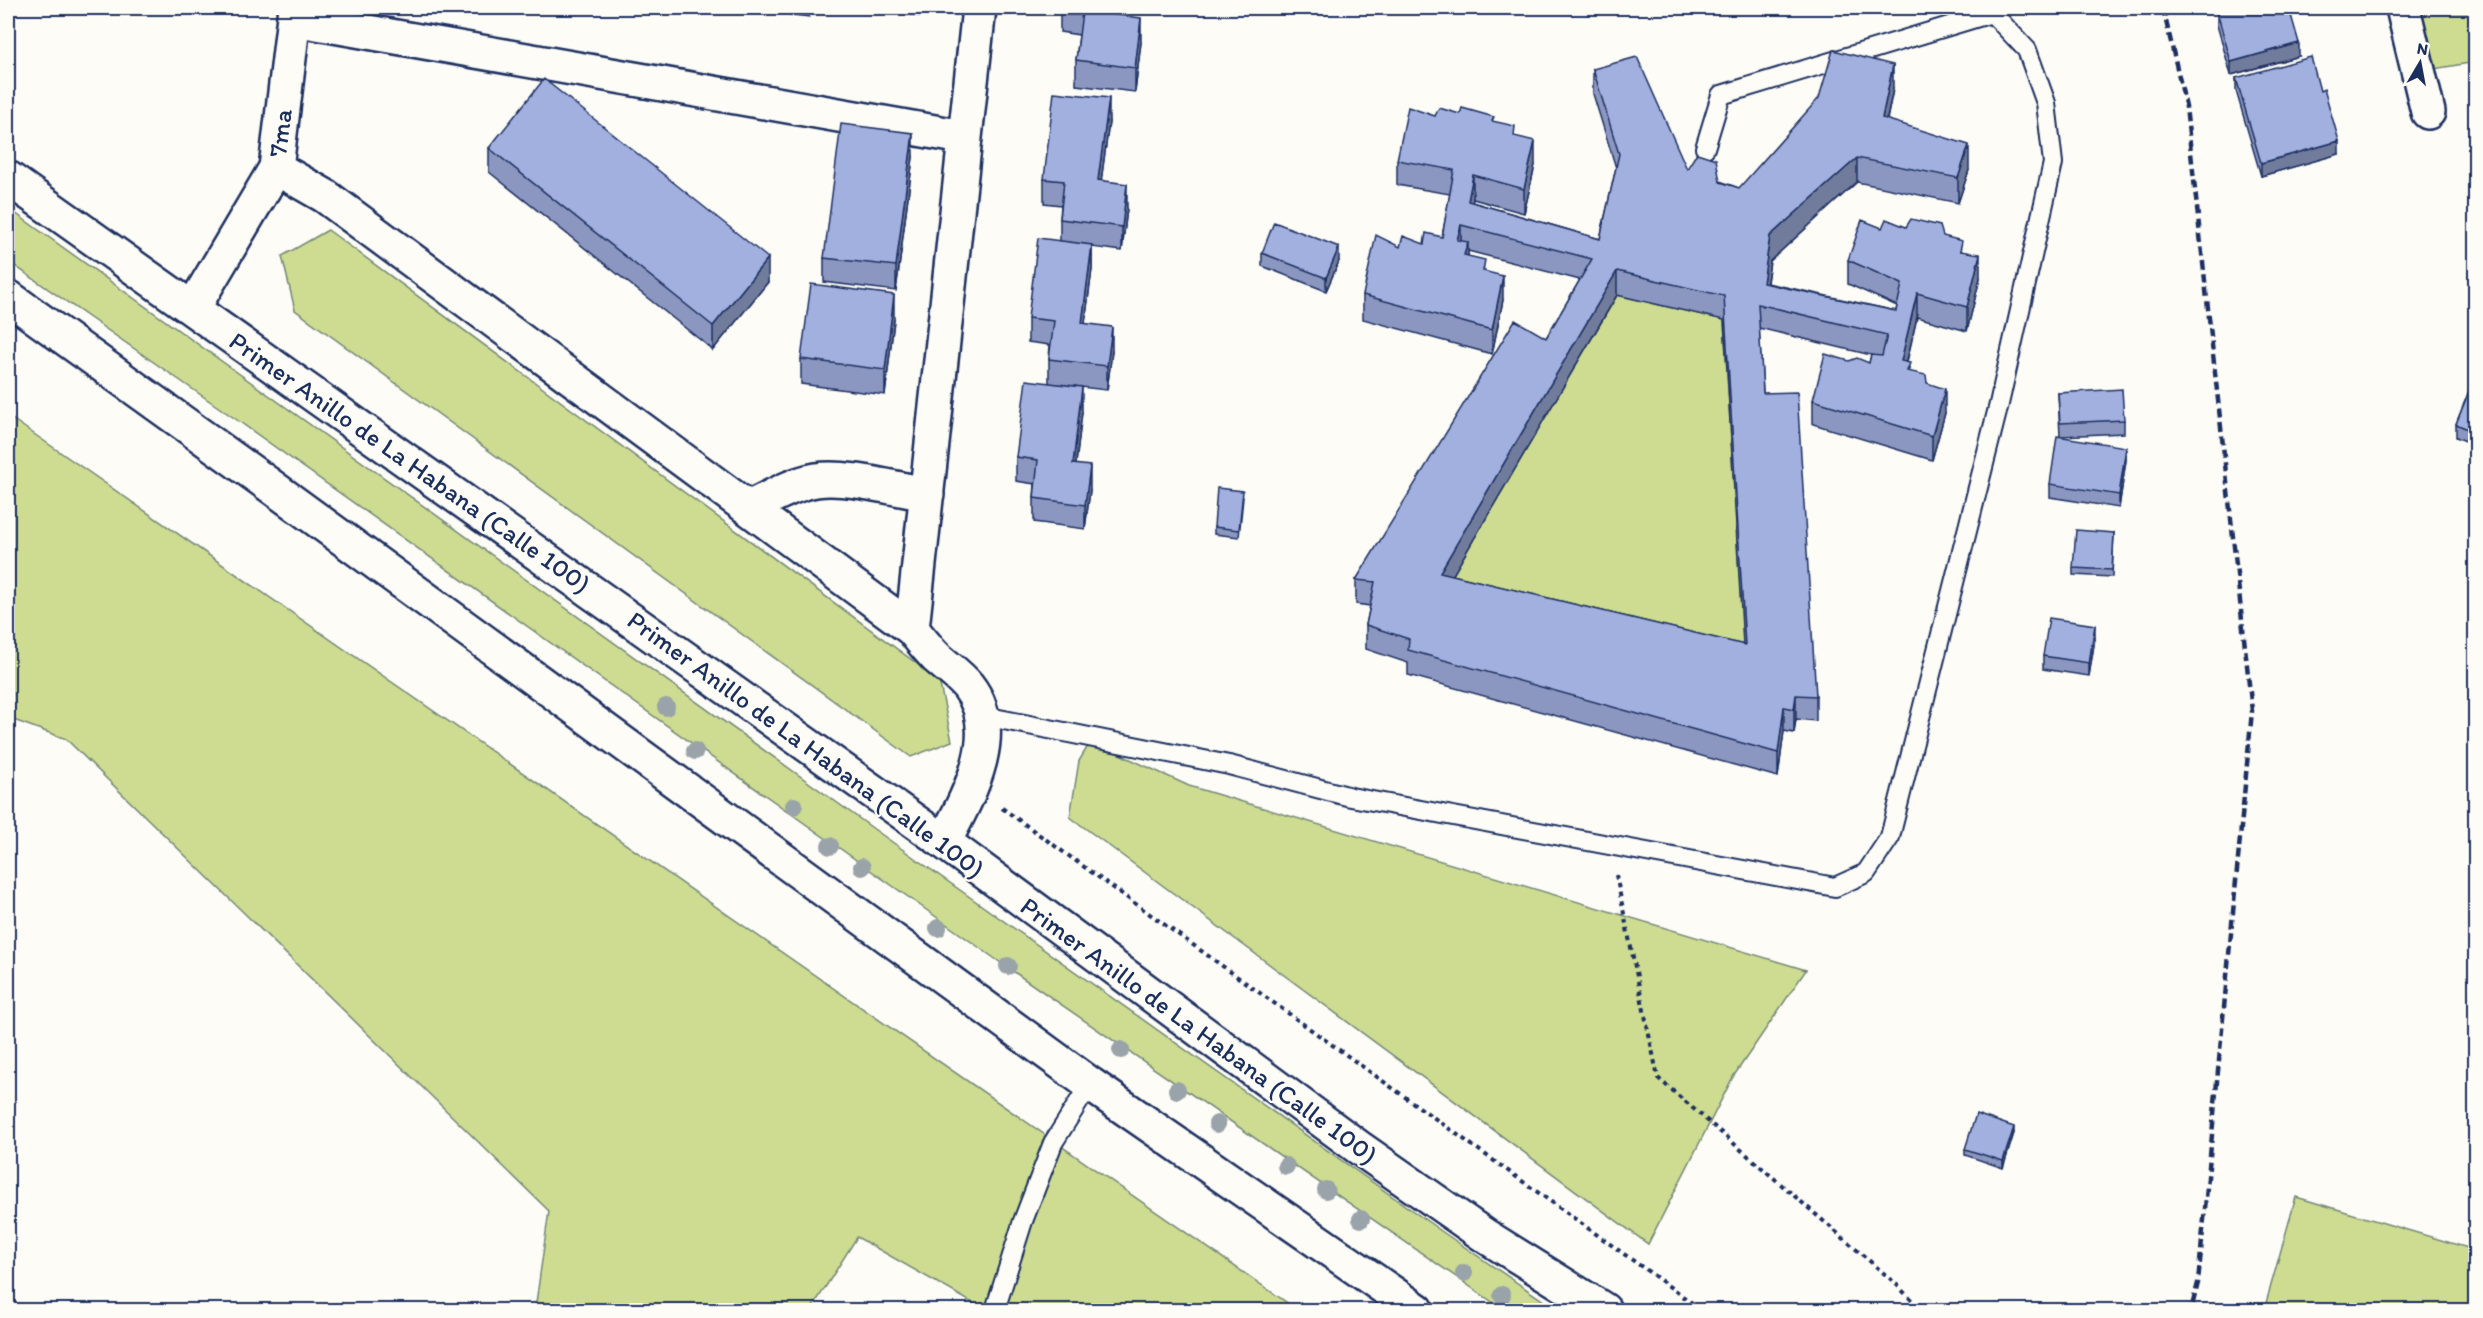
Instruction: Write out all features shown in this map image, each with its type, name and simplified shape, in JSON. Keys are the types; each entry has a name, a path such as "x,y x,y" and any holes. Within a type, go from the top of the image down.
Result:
{"main road":[{"path":"912,629 963,137 979,8"},
{"path":"2403,8 2428,112"},
{"path":"294,13 963,137"},
{"name":"7ma","path":"193,308 276,168 294,13"},
{"path":"276,168 325,196 912,629 936,657 968,687 984,716 982,747 972,787 944,842"},
{"name":"Primer Anillo de La Habana (Calle 100)","path":"8,178 944,842 1358,1148 1484,1235 1604,1311"},
{"path":"8,297 1090,1084 1417,1311"},
{"path":"748,508 796,486 818,480 844,481 927,494"}],"lane":[{"path":"984,716 1229,765 1351,798 1835,887 1866,873 1890,837 1999,404 2053,163 2046,103 2027,50 1992,13 1721,95 1705,148"},
{"path":"995,1311 1023,1221 1053,1143 1090,1084"}],"path":[{"path":"972,787 1702,1311"},
{"path":"1610,845 1658,1078 1894,1282 1922,1311"}],"green space":[{"path":"2421,8 2475,8 2475,62 2434,69"},
{"path":"8,208 878,832 1444,1233 1557,1310 1504,1310 1001,963 237,420 8,261"},
{"path":"328,230 939,680 952,741 911,757 295,310 282,256"},
{"path":"1617,295 1724,320 1745,669 1440,597"},
{"path":"8,416 1289,1304 1283,1310 985,1310 857,1237 811,1310 535,1310 549,1211 66,739 8,718"},
{"path":"1091,741 1189,786 1806,970 1733,1077 1648,1244 1070,817 1079,761"},
{"path":"2296,1197 2475,1250 2475,1310 2264,1310"}],"building":[{"path":"1060,8 1110,8 1110,14 1141,18 1135,68 1076,60 1082,12"},
{"path":"2231,8 2289,8 2299,43 2231,62 2217,12"},
{"path":"1833,50 1893,65 1882,118 1969,145 1958,178 1857,158 1770,236 1763,283 1896,311 1902,284 1848,260 1862,220 1882,228 1886,219 1906,227 1911,219 1940,226 1943,236 1962,241 1960,251 1980,254 1967,307 1917,293 1901,361 1910,363 1907,371 1926,375 1927,383 1945,389 1932,436 1813,400 1825,354 1849,361 1857,358 1869,363 1871,355 1882,356 1887,335 1758,304 1763,393 1797,392 1816,696 1796,695 1794,709 1784,707 1778,753 1408,650 1409,639 1366,625 1375,582 1356,580 1515,320 1546,338 1592,259 1461,225 1457,240 1468,242 1464,255 1485,260 1483,271 1503,276 1492,330 1363,295 1376,235 1400,247 1403,236 1424,244 1426,233 1442,237 1454,170 1397,160 1408,107 1435,116 1439,108 1460,114 1462,108 1494,117 1492,121 1515,126 1514,136 1535,141 1524,189 1473,175 1468,201 1600,239 1619,154 1593,69 1637,57 1687,169 1697,153 1716,159 1720,182 1739,188 1819,98","holes":["1617,271 1724,296 1745,645 1440,572"]},
{"path":"2311,57 2320,91 2324,89 2339,141 2261,163 2236,78"},
{"path":"544,79 768,258 713,326 489,148"},
{"path":"1054,92 1109,98 1098,180 1127,184 1122,227 1060,219 1064,181 1044,179"},
{"path":"841,124 913,133 896,266 824,258"},
{"path":"1274,222 1339,247 1326,278 1262,253"},
{"path":"1038,238 1092,245 1082,323 1112,327 1107,366 1049,359 1054,321 1028,318"},
{"path":"811,284 894,295 885,370 801,359"},
{"path":"2475,376 2475,432 2456,424"},
{"path":"1026,380 1082,387 1073,464 1090,466 1085,505 1034,498 1038,460 1016,457"},
{"path":"2122,389 2124,420 2060,423 2058,393"},
{"path":"2057,436 2126,447 2119,495 2050,484"},
{"path":"1217,488 1243,491 1239,530 1214,527"},
{"path":"2076,530 2114,533 2112,570 2073,568"},
{"path":"2049,618 2095,625 2089,663 2043,656"},
{"path":"1976,1114 2014,1127 2003,1161 1965,1149"}],"railway":[{"path":"2163,8 2186,107 2252,711 2198,1283 2191,1310"}]}
